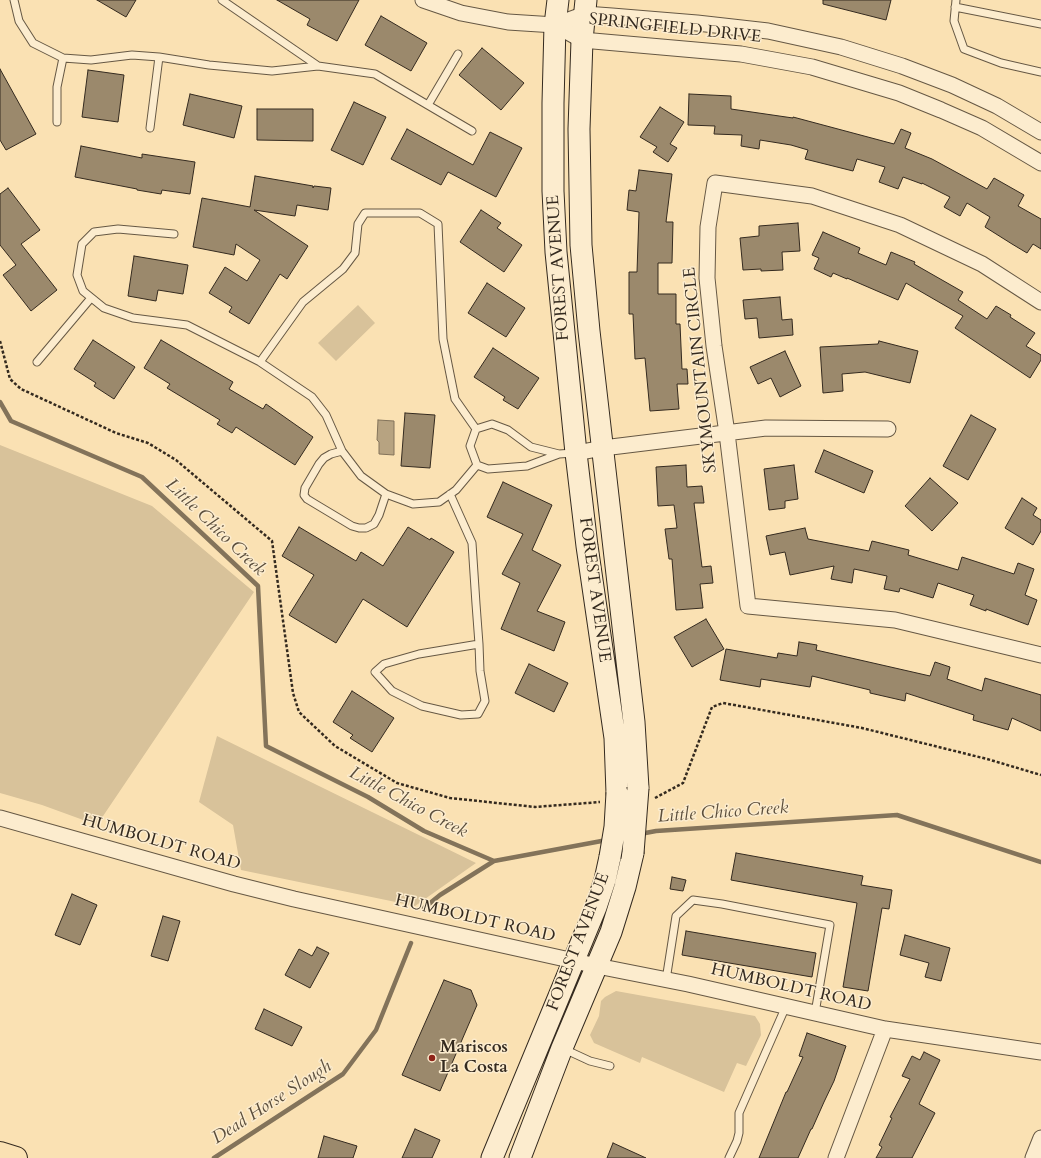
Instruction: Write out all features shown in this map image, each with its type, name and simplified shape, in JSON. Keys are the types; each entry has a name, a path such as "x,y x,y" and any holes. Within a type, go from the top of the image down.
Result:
{"main road":[{"path":"0,1153 16,1158"}],"street":[{"path":"423,0 460,13 508,22 555,25"},
{"name":"FOREST AVENUE","path":"492,1158 606,880 615,827 617,793 615,738 587,546 568,453 553,191 555,25 558,0"},
{"name":"FOREST AVENUE","path":"520,1158 562,1048 611,932 625,887 633,852 638,788 634,722 581,245 579,129 582,40 585,7"},
{"name":"SPRINGFIELD DRIVE","path":"1041,132 997,106 952,85 902,66 841,46 760,30 697,23 585,7 555,25 582,40 741,54 812,67 899,93 941,110 982,128 1041,163"},
{"name":"SKYMOUNTAIN CIRCLE","path":"1041,302 982,264 900,225 812,196 715,183 708,227 707,278 714,346 727,433 748,606 895,620 1041,655"},
{"path":"568,453 766,428 888,429"},
{"name":"HUMBOLDT ROAD","path":"0,818 234,884 294,899 885,1029 1041,1052"},
{"path":"836,1158 885,1029"},
{"path":"1033,1158 1041,1138"}],"lane":[{"path":"14,0 19,21 33,43 63,58 91,60 132,56 159,57 209,65 272,71 318,66 375,74 472,131"},
{"path":"222,0 318,66"},
{"path":"1041,24 955,3 954,21 964,49 1001,63 1041,72"},
{"path":"428,105 458,54"},
{"path":"150,128 159,57"},
{"path":"57,122 57,87 63,58"},
{"path":"260,362 303,302 347,264 355,252 358,224 365,213 420,213 438,224 443,339 455,399 476,428"},
{"path":"174,234 118,229 94,232 82,244 77,275 83,292 104,308 133,318 187,325 260,362 312,397 326,415 342,451 361,476 386,494 413,504 439,502 456,490 477,465"},
{"path":"36,362 91,298"},
{"path":"476,428 492,424 508,430 531,447 568,453"},
{"path":"476,428 470,446 477,465 488,469 527,466 568,453"},
{"path":"342,451 324,458 306,488 304,495 307,499 352,526 366,528 374,524 379,515 386,494"},
{"path":"450,494 472,543 479,644 480,671 485,701 478,714 461,714 422,706 392,691 375,672 384,664 419,654 479,644"},
{"path":"666,980 676,916 692,900 722,904 830,925 815,1013"},
{"path":"729,1158 739,1133 739,1113 786,1006"},
{"path":"562,1048 590,1061 610,1066"}],"shaded area":[{"path":"358,305 375,323 336,361 318,343"},
{"path":"378,420 394,421 394,455 379,454 379,442 377,440"},
{"path":"0,445 152,506 254,592 97,825 42,805 0,793"},
{"path":"217,736 476,863 415,906 241,870 233,825 199,802"},
{"path":"616,991 755,1016 760,1024 761,1035 746,1066 737,1063 724,1092 642,1057 640,1063 594,1043 590,1035 599,1016 601,1001"}],"building":[{"path":"97,0 136,0 126,17"},
{"path":"277,0 359,0 337,41 307,25 310,19"},
{"path":"823,0 891,0 886,20 823,4"},
{"path":"381,16 427,43 411,71 365,45"},
{"path":"482,48 524,83 501,110 459,75"},
{"path":"0,69 36,134 6,150 0,140"},
{"path":"88,70 124,75 118,122 82,117"},
{"path":"190,94 242,106 234,138 183,125"},
{"path":"689,94 731,96 731,109 793,117 894,144 901,129 911,133 905,148 932,159 987,189 994,178 1024,195 1018,206 1041,219 1041,249 1033,244 1027,253 1012,244 985,227 990,217 967,203 960,216 944,207 950,197 922,183 903,177 898,189 879,182 885,167 857,159 853,171 805,159 808,150 791,145 760,140 759,149 741,146 742,135 714,134 715,126 688,125"},
{"path":"354,102 386,117 363,165 331,150"},
{"path":"660,107 684,122 670,144 677,148 668,162 653,152 657,147 640,137"},
{"path":"257,109 313,109 313,141 257,140"},
{"path":"407,129 473,165 490,132 522,148 496,197 448,172 441,185 391,159"},
{"path":"81,146 142,158 142,154 195,162 190,194 162,190 161,194 75,177"},
{"path":"639,170 672,174 666,222 673,222 672,263 658,263 658,294 676,294 676,324 680,324 682,369 687,369 688,384 677,384 679,409 650,411 645,358 635,359 633,314 629,314 629,272 637,272 639,212 627,210 629,190 636,191"},
{"path":"255,176 313,186 313,188 314,186 331,188 328,210 297,205 295,216 254,210 308,246 287,279 280,274 249,324 229,312 232,307 209,293 225,267 247,281 260,260 236,244 234,255 193,247 202,198 250,207"},
{"path":"8,188 40,230 21,244 57,290 31,311 3,275 16,265 0,245 0,194"},
{"path":"481,210 501,223 497,228 522,245 504,272 460,242"},
{"path":"798,223 800,251 782,252 783,270 743,270 740,238 759,236 759,226"},
{"path":"823,232 860,248 858,253 886,265 891,252 915,262 914,264 963,292 958,300 987,319 996,306 1011,315 1010,317 1035,333 1026,346 1041,355 1041,360 1030,378 955,328 963,316 906,283 898,300 847,278 833,273 831,277 814,269 819,258 812,255"},
{"path":"134,256 188,265 183,294 158,290 156,301 128,296"},
{"path":"487,283 525,308 506,337 468,313"},
{"path":"780,297 782,320 792,319 793,335 759,338 757,318 745,319 743,300"},
{"path":"93,340 135,367 114,399 94,386 96,383 74,369"},
{"path":"161,340 233,382 229,389 263,409 266,404 313,437 295,465 236,427 232,433 217,424 220,420 167,388 170,384 144,368"},
{"path":"879,341 918,351 910,383 865,372 842,374 843,391 823,393 820,347 878,344"},
{"path":"493,348 539,378 518,409 503,400 505,397 474,377"},
{"path":"785,351 801,386 780,397 771,378 758,384 750,367"},
{"path":"405,413 435,415 430,468 401,466"},
{"path":"971,415 996,429 968,480 943,466"},
{"path":"824,450 873,471 864,493 815,472"},
{"path":"686,465 687,487 702,486 704,503 694,503 702,567 711,566 713,583 700,584 703,608 676,610 672,559 669,559 665,529 677,528 674,505 658,506 656,467"},
{"path":"794,465 798,499 785,501 785,508 769,510 764,469"},
{"path":"930,478 958,503 932,531 905,506"},
{"path":"503,482 552,505 532,550 561,565 537,611 565,622 554,651 501,629 520,583 502,574 523,534 487,517"},
{"path":"1022,498 1037,508 1033,515 1041,520 1041,531 1033,545 1005,528"},
{"path":"299,527 356,561 361,552 383,566 408,527 430,540 431,538 454,552 407,627 363,599 336,643 289,615 314,575 282,556"},
{"path":"805,528 808,539 869,551 872,541 909,550 908,555 958,570 962,557 1014,574 1018,563 1034,569 1025,595 1037,600 1028,625 986,609 986,611 970,605 974,595 938,583 933,598 900,588 899,592 884,589 887,576 854,569 852,583 831,579 834,566 790,575 785,552 770,555 766,536"},
{"path":"706,619 724,649 692,667 674,637"},
{"path":"799,642 817,645 816,650 930,676 935,662 950,667 947,679 982,691 985,678 1041,695 1041,731 1012,718 1008,730 973,720 974,715 906,693 905,701 870,693 870,690 812,676 810,687 761,679 760,687 720,680 726,649 777,658 778,653 797,656"},
{"path":"529,664 568,683 554,712 515,693"},
{"path":"352,691 394,718 372,752 350,738 353,735 333,722"},
{"path":"736,853 863,876 861,885 892,890 889,909 882,908 868,991 843,987 857,903 731,880"},
{"path":"672,877 686,880 683,891 670,889"},
{"path":"72,894 97,905 80,945 55,935"},
{"path":"163,916 180,921 168,961 151,956"},
{"path":"686,931 816,953 812,977 682,955"},
{"path":"905,935 950,948 941,981 925,977 929,963 900,955"},
{"path":"317,947 329,953 310,988 285,975 299,949 312,956"},
{"path":"444,980 471,990 477,1005 440,1091 402,1075"},
{"path":"264,1009 302,1027 292,1046 255,1029"},
{"path":"807,1033 846,1046 834,1081 798,1158 759,1158 786,1092 803,1057 799,1056"},
{"path":"924,1052 940,1060 919,1104 935,1113 912,1158 876,1158 882,1147 879,1145 892,1118 890,1117 910,1079 902,1076 912,1056 920,1060"},
{"path":"415,1129 440,1140 432,1158 402,1158"},
{"path":"324,1136 357,1146 353,1158 318,1158"},
{"path":"613,1143 646,1158 607,1158"}],"waterway":[{"name":"Little Chico Creek","path":"0,402 11,421 142,477 258,586 266,746 368,797 424,831 494,861 607,840"},
{"name":"Little Chico Creek","path":"640,834 656,831 897,815 1041,862"},
{"name":"Dead Horse Slough","path":"424,908 440,895 494,861"},
{"name":"Dead Horse Slough","path":"214,1158 343,1074 376,1030 411,943"}],"place":[{"name":"Mariscos La Costa","path":"432,1058"}]}
